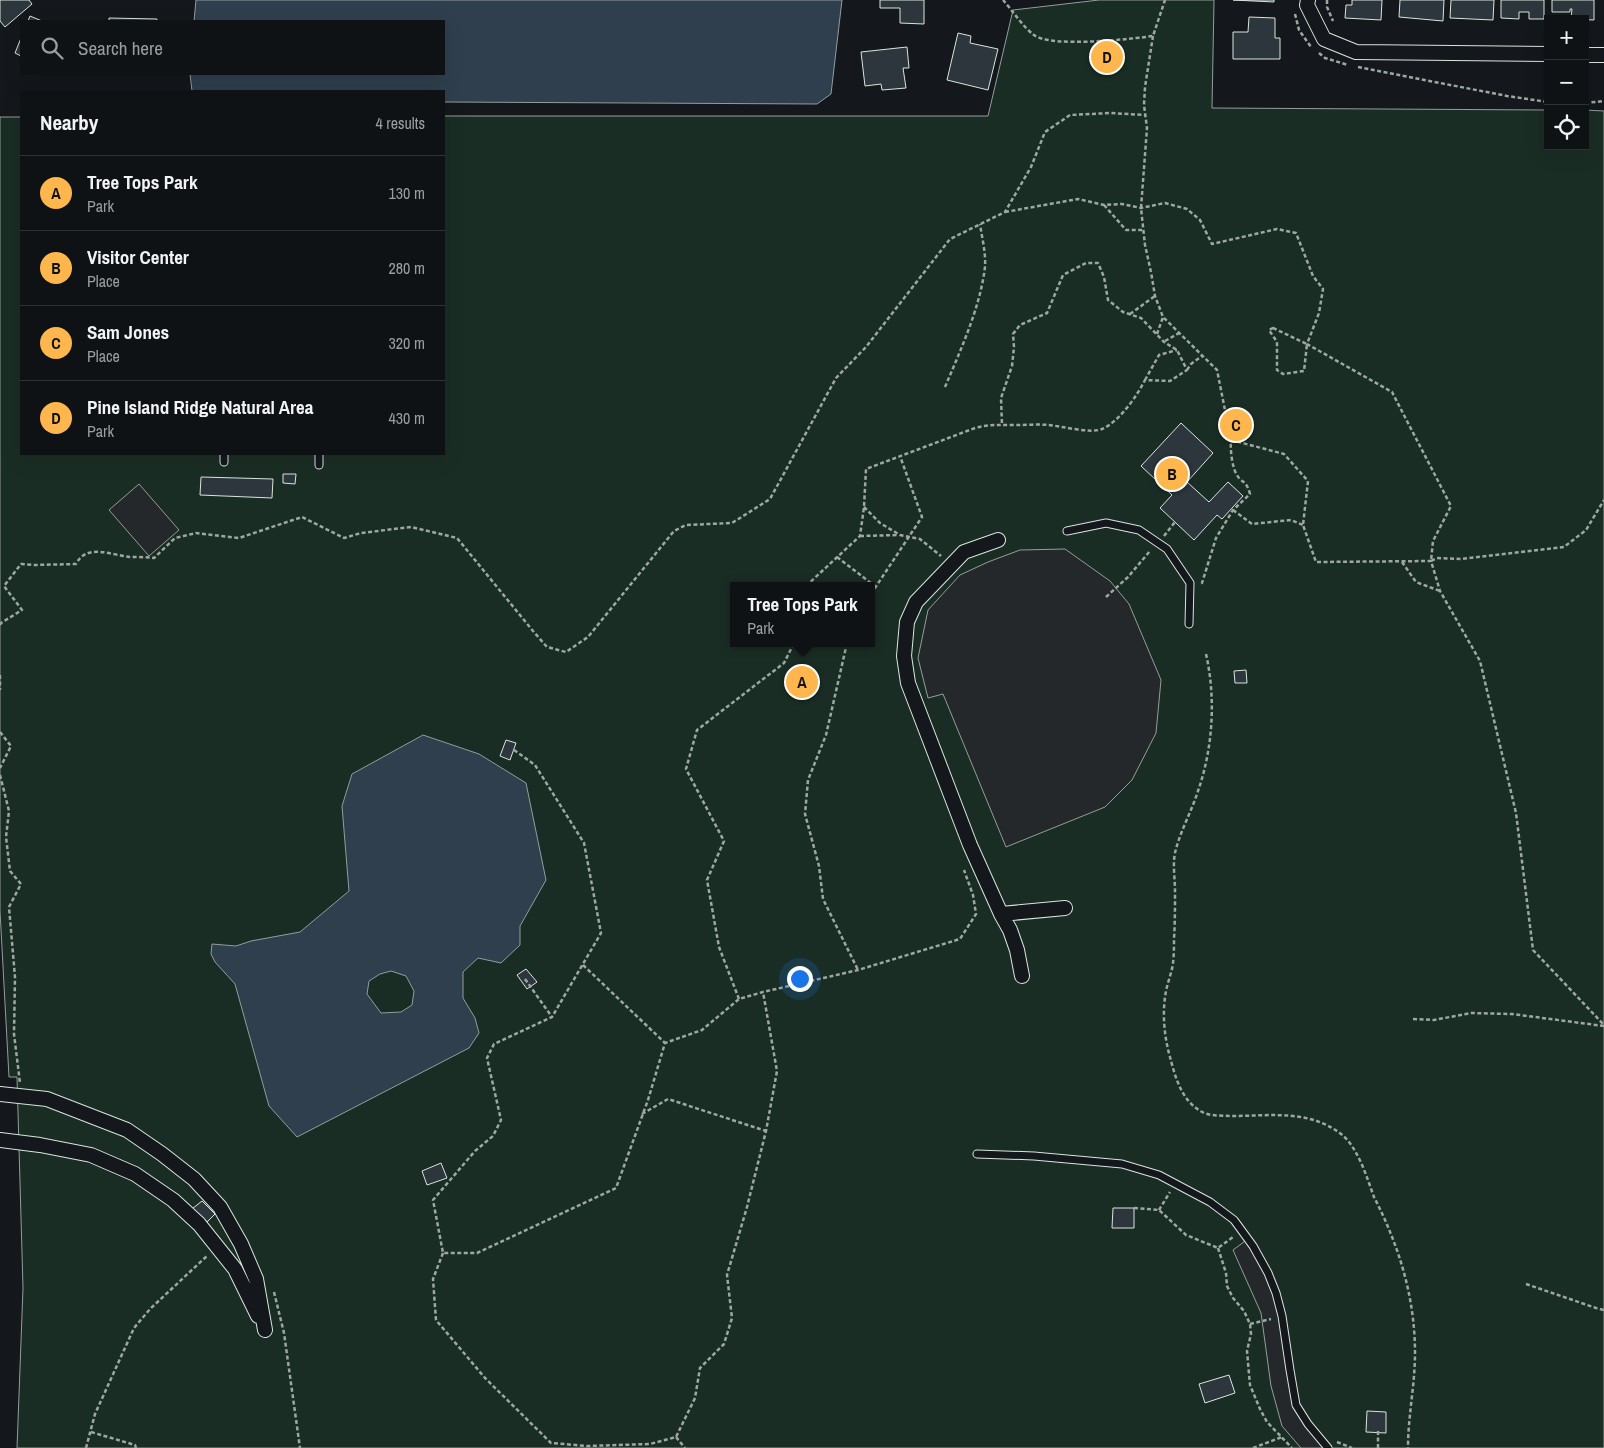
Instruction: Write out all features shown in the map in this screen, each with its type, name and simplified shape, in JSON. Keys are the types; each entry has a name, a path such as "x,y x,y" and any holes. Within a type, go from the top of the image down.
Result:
{"street":[{"path":"1308,0 1308,5 1324,39 1356,52 1544,54"},
{"path":"1589,55 1604,55"},
{"path":"998,540 964,552 916,602 907,622 904,656 908,683 948,790 1000,914 1010,930 1017,950 1022,976"},
{"path":"1000,914 1066,908"},
{"path":"0,1094 47,1099 127,1130 162,1154 194,1180 220,1207 241,1244 256,1279 265,1330 235,1269 199,1224 173,1200 135,1174 91,1155 40,1145 0,1140"}],"lane":[{"path":"319,455 319,465"},
{"path":"1067,531 1106,523 1140,530 1167,549 1190,582 1190,624"},
{"path":"977,1154 1034,1156 1122,1164 1159,1174 1210,1202 1234,1220 1253,1246 1268,1273 1282,1316 1296,1405 1308,1424 1328,1448"}],"path":[{"path":"1003,0 1035,36 1050,41 1110,41 1153,36"},
{"path":"1165,0 1153,36 1145,87 1144,105 1148,128 1141,208 1142,230 1155,296 1163,316 1217,370 1231,440 1230,447 1237,476 1248,485 1250,494 1233,510 1216,538 1202,584 1200,584"},
{"path":"1327,0 1327,7 1334,26"},
{"path":"1295,9 1299,30 1307,43 1325,58 1342,64 1544,101"},
{"path":"1589,103 1604,101"},
{"path":"1005,212 1031,167 1045,132 1070,115 1110,113 1146,115"},
{"path":"0,625 1,622 22,610 4,586 21,564 76,564 80,557 96,551 130,557 154,558 175,538 196,533 239,538 302,517 344,538 361,532 411,527 457,538 546,646 566,652 588,637 674,531 686,525 732,523 770,499 836,378 866,347 950,239 1005,212 1078,199 1104,205 1122,204 1141,208 1165,203 1187,209 1200,220 1212,244 1277,229 1296,233 1313,276 1323,289 1319,312 1307,344 1304,370 1283,374 1277,370 1277,342 1269,330 1273,328 1307,344 1392,392 1451,506 1433,541 1431,562 1440,591 1480,661 1516,813 1533,950 1604,1026"},
{"path":"1104,205 1126,230 1142,230"},
{"path":"945,387 978,301 985,265 980,224"},
{"path":"1002,425 1001,398 1012,366 1014,353 1013,334 1020,325 1047,313 1063,275 1086,263 1098,264 1104,277 1108,300 1123,312 1141,318 1164,342 1177,350 1187,370"},
{"path":"1130,314 1155,296"},
{"path":"1157,334 1163,316"},
{"path":"1164,342 1179,333"},
{"path":"810,582 860,536 866,469 988,424 1048,425 1076,430 1101,430 1122,414 1139,391 1159,354 1177,350"},
{"path":"1144,380 1170,381 1187,370 1202,356"},
{"path":"1231,440 1284,454 1308,481 1303,525 1316,562 1431,562 1437,558 1461,559 1564,547 1586,530 1604,500"},
{"path":"876,587 922,517 900,456"},
{"path":"864,507 880,523 900,535"},
{"path":"1233,510 1252,524 1291,520 1303,525"},
{"path":"1106,597 1128,577 1175,522"},
{"path":"860,536 900,535 920,539 952,565"},
{"path":"837,557 870,582"},
{"path":"1402,562 1416,582 1440,591"},
{"path":"739,999 719,947 707,880 724,841 686,769 697,730 784,663 792,647"},
{"path":"846,647 826,735 808,780 805,814 819,866 823,900 858,970"},
{"path":"1206,654 1211,681 1210,735 1207,762 1199,790 1175,850 1173,964 1166,992 1164,1014 1165,1036 1169,1054 1179,1087 1186,1098 1199,1110 1212,1116 1297,1115 1321,1122 1342,1134 1350,1143 1366,1174 1388,1228 1403,1268 1411,1304 1415,1353 1408,1448"},
{"path":"0,675 0,690"},
{"path":"0,732 11,746 0,768"},
{"path":"514,750 535,765 584,843 601,933 552,1017 494,1044 486,1058 501,1120 493,1136 475,1151 434,1200 443,1253 433,1279 436,1320 484,1378 550,1443 587,1446 650,1446 676,1437 695,1398 700,1368 724,1344 732,1318 727,1275 747,1207 766,1131 777,1071 763,992"},
{"path":"0,775 8,811 6,836 10,871 21,884 9,907 15,976 14,1034 22,1097"},
{"path":"665,1043 702,1030 739,999 858,970 960,939 976,914 973,894"},
{"path":"583,965 665,1043"},
{"path":"525,979 552,1017"},
{"path":"1414,1019 1434,1020 1471,1013 1504,1014 1604,1026"},
{"path":"443,1253 477,1253 616,1188 648,1100 665,1043"},
{"path":"642,1114 668,1099 766,1131"},
{"path":"1159,1210 1176,1184"},
{"path":"1134,1208 1159,1210 1186,1235 1218,1248 1226,1272 1227,1286 1244,1310 1250,1324 1251,1334 1247,1350 1250,1385 1267,1422 1292,1448"},
{"path":"1218,1248 1242,1231"},
{"path":"86,1448 95,1414 134,1328 157,1302 212,1252"},
{"path":"1526,1284 1604,1310"},
{"path":"1250,1324 1282,1316"},
{"path":"1378,1431 1378,1448"},
{"path":"91,1432 135,1445 136,1448"},
{"path":"676,1437 685,1448"},
{"path":"1253,1448 1282,1437"},
{"path":"550,1443 550,1448"}],"green space":[{"path":"1099,0 1214,0 1212,108 1544,110 1544,150 1589,150 1589,110 1604,111 1604,1448 17,1448 23,1288 17,1077 9,1077 0,911 0,117 20,117 20,455 445,455 445,116 988,116 1013,10"}],"shaded area":[{"path":"139,484 179,530 149,556 109,510"},
{"path":"1065,549 1110,581 1129,604 1161,680 1156,733 1132,780 1105,807 1006,847 943,694 928,698 918,658 928,610 960,575 1020,550"},
{"path":"1248,1239 1276,1293 1296,1405 1328,1448 1301,1448 1282,1426 1271,1386 1261,1313 1233,1250"}],"water":[{"path":"196,0 842,0 831,94 817,104 445,102 445,90 192,90 190,75 445,75 445,20 194,20"},
{"path":"423,735 479,754 526,783 546,880 520,926 520,945 501,963 478,958 463,972 463,998 475,1018 479,1033 469,1048 297,1137 269,1106 235,984 215,962 211,954 212,944 236,946 251,941 300,932 349,891 342,806 352,774","holes":["391,971 406,976 414,991 412,1005 401,1012 381,1013 367,994 369,981 380,974"]}],"building":[{"path":"0,0 29,0 32,4 5,27 0,21"},
{"path":"880,0 924,0 924,24 900,23 900,8 880,8"},
{"path":"1233,0 1274,0 1274,2"},
{"path":"1352,0 1382,0 1381,20 1345,18 1346,5 1352,5"},
{"path":"1400,0 1444,0 1443,21 1399,17"},
{"path":"1451,0 1494,0 1493,20 1450,18"},
{"path":"1501,0 1544,0 1544,19 1529,19 1529,12 1519,12 1519,19 1501,18"},
{"path":"1552,0 1594,0 1594,20 1589,20 1589,15 1571,15 1572,9 1570,9 1570,12 1552,12"},
{"path":"30,16 40,20 28,20"},
{"path":"1249,17 1275,18 1275,38 1280,38 1280,59 1233,59 1233,32 1248,32"},
{"path":"109,18 157,19 157,20 109,20"},
{"path":"958,33 971,36 970,43 998,49 988,90 947,80"},
{"path":"20,40 20,56 15,53"},
{"path":"907,47 909,68 903,68 906,88 882,90 881,84 865,86 861,52"},
{"path":"1181,423 1213,453 1187,482 1209,502 1228,482 1243,496 1222,519 1217,515 1194,540 1160,508 1172,495 1141,466"},
{"path":"283,474 296,474 295,484 283,483"},
{"path":"201,477 273,479 272,498 200,495"},
{"path":"1246,670 1247,683 1235,683 1234,671"},
{"path":"506,740 516,743 510,760 500,756"},
{"path":"526,969 537,982 527,989 517,975"},
{"path":"441,1163 447,1178 427,1185 422,1171"},
{"path":"202,1201 215,1214 206,1223 192,1209"},
{"path":"1113,1208 1134,1208 1134,1228 1112,1228"},
{"path":"1229,1375 1235,1393 1205,1403 1199,1384"},
{"path":"1367,1411 1386,1412 1386,1433 1366,1432"}],"place":[{"name":"Pine Island Ridge Natural Area","path":"1107,57"},
{"name":"Sam Jones","path":"1236,425"},
{"name":"Visitor Center","path":"1172,474"},
{"name":"Tree Tops Park","path":"802,682"}]}
